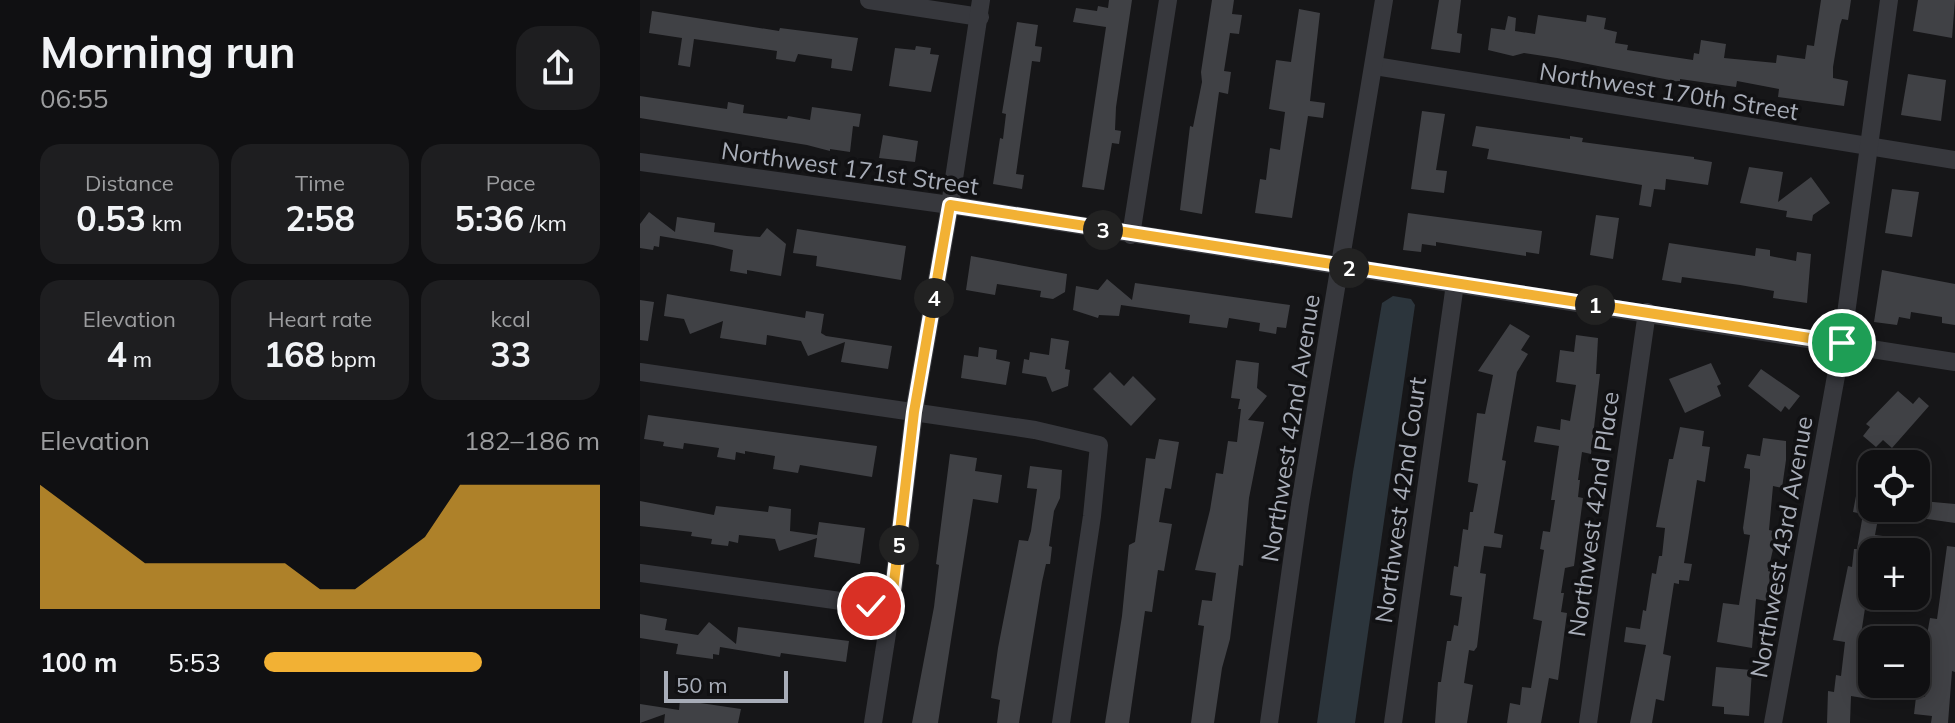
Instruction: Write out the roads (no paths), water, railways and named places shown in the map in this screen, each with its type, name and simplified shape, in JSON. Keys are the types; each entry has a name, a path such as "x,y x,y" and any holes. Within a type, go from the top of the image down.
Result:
{"street":[{"path":"869,0 980,8 914,412 891,608 873,723"},
{"path":"1131,235 1168,0"},
{"name":"Northwest 42nd Avenue","path":"1269,723 1300,504 1384,0"},
{"name":"Northwest 43rd Avenue","path":"1773,723 1842,343 1889,0"},
{"name":"Northwest 170th Street","path":"1375,66 1955,160"},
{"name":"Northwest 171st Street","path":"640,162 950,205 1955,362"},
{"name":"Northwest 42nd Court","path":"1393,723 1455,284"},
{"name":"Northwest 42nd Place","path":"1588,723 1647,312"},
{"path":"640,372 1035,430 1099,445 1092,516 1061,723"},
{"path":"640,573 891,608"}]}
